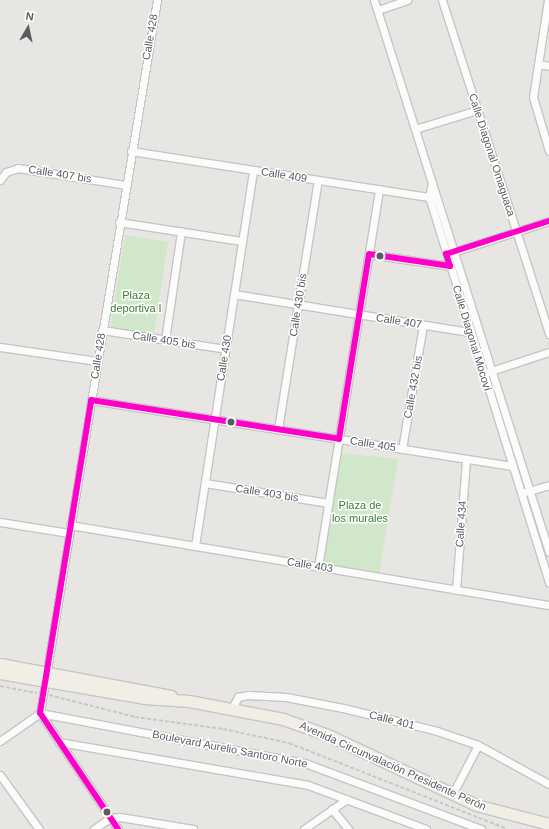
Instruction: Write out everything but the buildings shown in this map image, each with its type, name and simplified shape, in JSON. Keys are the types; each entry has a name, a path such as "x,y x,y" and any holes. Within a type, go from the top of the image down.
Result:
{"main road":[{"name":"Avenida Circunvalación Presidente Perón","path":"0,664 144,698 189,701 232,708 283,719 328,735 452,795 501,813 546,821"},
{"name":"Avenida Circunvalación Presidente Perón","path":"0,673 46,676"}],"street":[{"name":"Calle 428","path":"40,713 125,185 157,0"},
{"name":"Calle Diagonal Mocoví","path":"374,0 549,552"},
{"path":"378,10 407,0"},
{"name":"Calle Diagonal Omaguaca","path":"442,0 549,334"},
{"path":"548,0 534,97 545,128 549,151"},
{"path":"538,64 549,66"},
{"path":"415,130 477,110"},
{"name":"Calle 409","path":"131,151 437,198"},
{"name":"Calle 407 bis","path":"0,180 6,172 18,168 125,185"},
{"name":"Calle 430","path":"195,546 253,170"},
{"name":"Calle 430 bis","path":"278,429 318,180"},
{"name":"Calle Diagonal Mocoví","path":"432,182 429,197 469,332 549,583"},
{"path":"318,567 379,190"},
{"path":"446,254 549,221"},
{"path":"119,222 242,241"},
{"path":"164,340 181,231"},
{"path":"369,254 450,266"},
{"name":"Calle 407","path":"234,294 469,332"},
{"name":"Calle 432 bis","path":"402,448 423,324"},
{"name":"Calle 405 bis","path":"102,330 226,349"},
{"path":"0,346 97,361"},
{"path":"483,374 549,352"},
{"name":"Calle 405","path":"91,400 512,466"},
{"name":"Calle 434","path":"456,590 466,459"},
{"name":"Calle 403 bis","path":"205,483 328,503"},
{"path":"521,493 549,485"},
{"path":"0,522 69,533"},
{"name":"Calle 403","path":"70,525 549,605"},
{"name":"Calle 401","path":"232,708 238,697 286,697 437,731 478,745 549,784"},
{"path":"0,741 40,713 118,829"},
{"name":"Boulevard Aurelio Santoro Norte","path":"40,713 305,763 481,829"},
{"name":"Boulevard Aurelio Santoro Norte","path":"59,742 290,780 347,799 426,829"},
{"path":"452,795 478,745"},
{"path":"0,775 39,829"},
{"path":"304,829 347,799"},
{"path":"332,809 348,829"},
{"path":"94,829 110,818 120,817 192,829"}],"green space":[{"name":"Plaza deportiva I","path":"125,235 168,242 154,334 110,329"},
{"name":"Plaza de los murales","path":"340,453 398,459 379,574 322,565"}],"transit line":[{"path":"118,829 40,713 91,400 339,439 369,254 450,266 446,254 549,221"}]}
